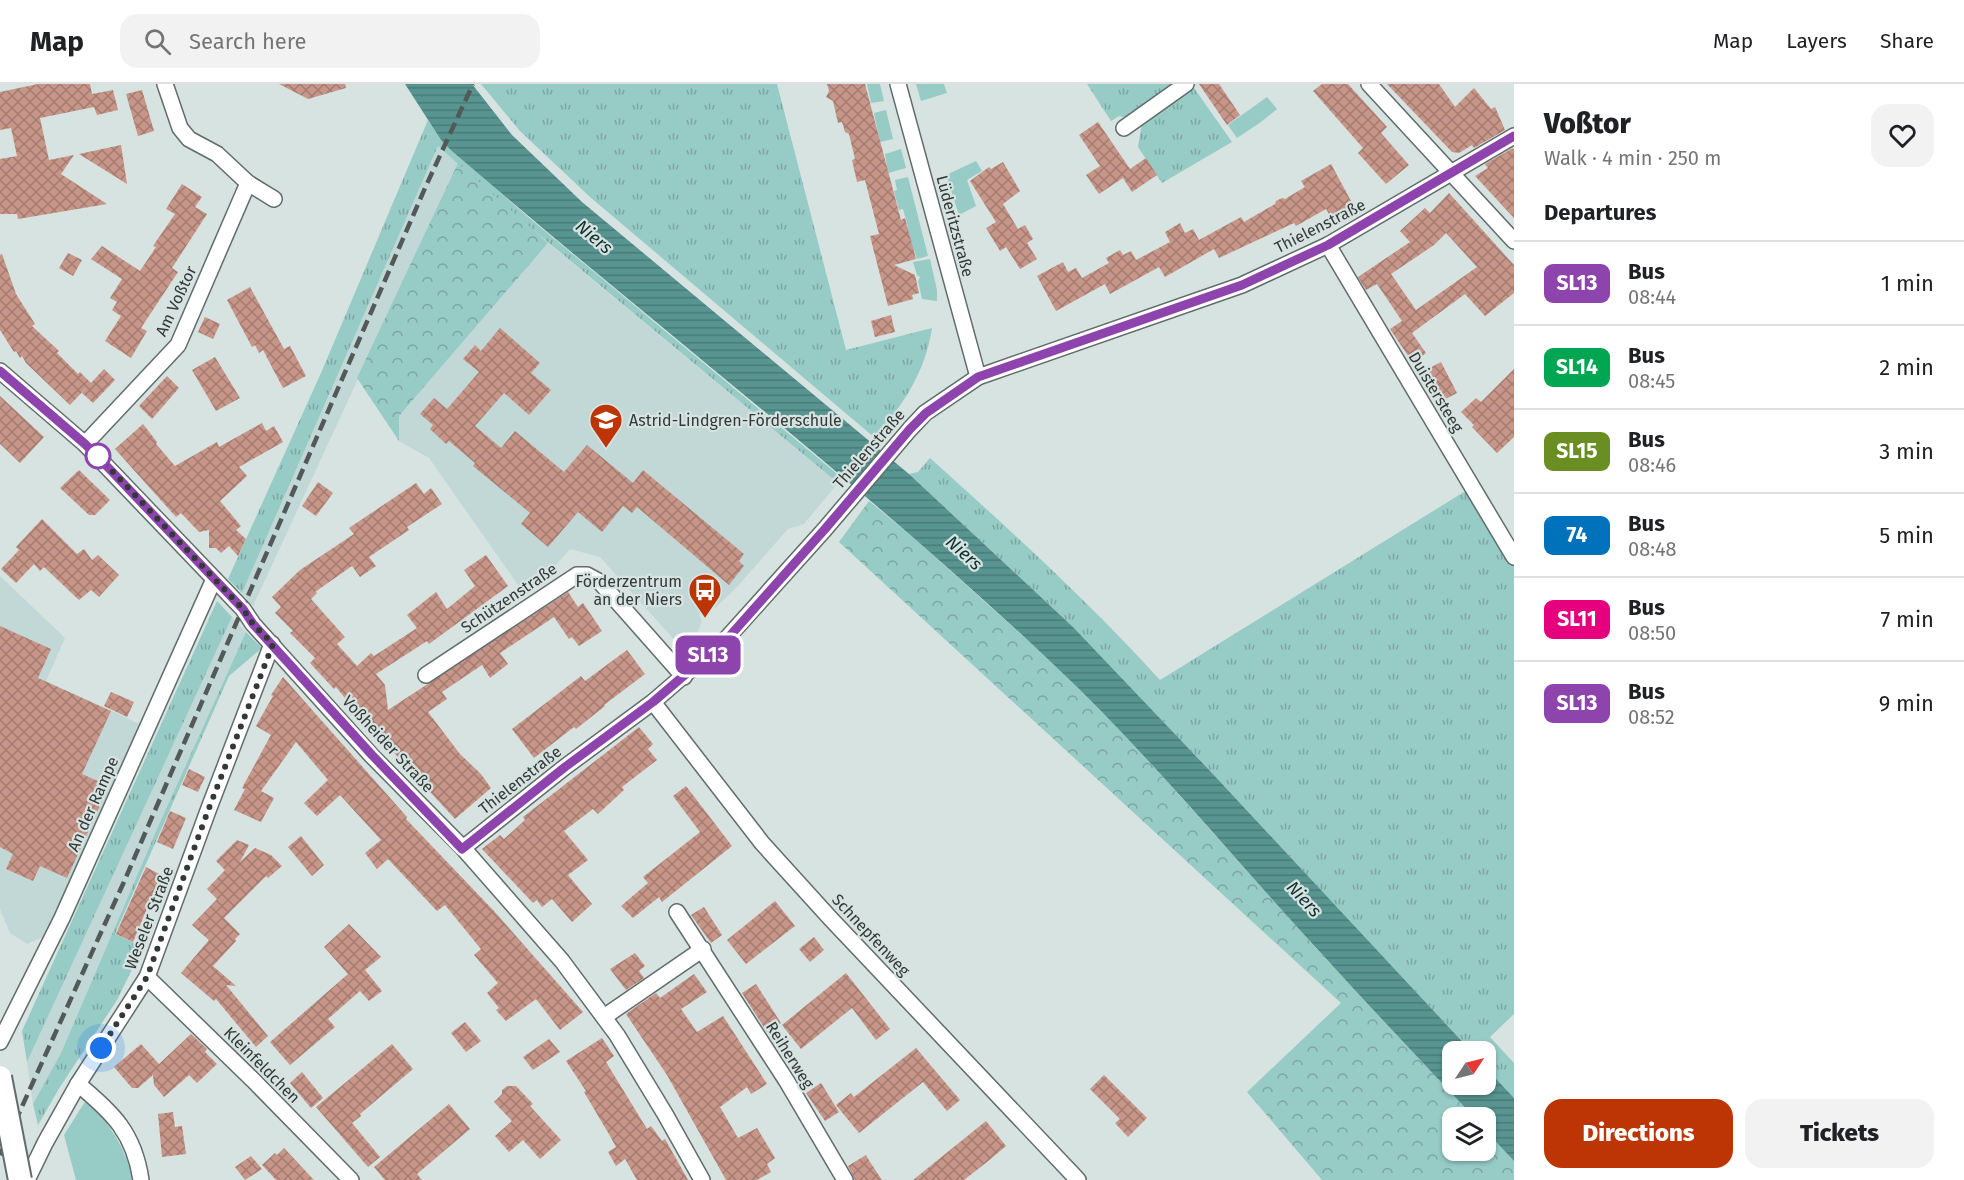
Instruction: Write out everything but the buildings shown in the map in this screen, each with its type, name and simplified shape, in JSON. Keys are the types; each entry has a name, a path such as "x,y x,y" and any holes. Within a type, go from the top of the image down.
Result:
{"main road":[{"path":"0,1077 20,1180"}],"street":[{"path":"165,84 180,128 189,140 217,154 248,183 274,199"},
{"name":"Lüderitzstraße","path":"898,84 978,377"},
{"path":"1124,128 1186,84"},
{"path":"1369,84 1514,241"},
{"name":"Thielenstraße","path":"462,849 565,767 653,702 728,638 926,413 978,377 1242,285 1328,245 1514,136"},
{"name":"Am Voßtor","path":"85,444 178,345 248,183"},
{"name":"Duistersteeg","path":"1328,245 1514,557"},
{"name":"Voßheider Straße","path":"0,371 85,444 214,579 372,755 462,849 562,962 604,1017 665,1114 702,1180"},
{"name":"Schützenstraße","path":"426,675 566,581 577,575 587,575 600,582 684,677"},
{"name":"An der Rampe","path":"0,1042 62,918 214,579"},
{"name":"Weseler Straße","path":"27,1180 78,1084 147,977 209,808 273,644"},
{"name":"Schnepfenweg","path":"653,702 762,843 1078,1180"},
{"name":"Reiherweg","path":"677,912 786,1080 845,1180"},
{"path":"604,1017 703,949"},
{"name":"Kleinfeldchen","path":"147,977 351,1180"},
{"path":"78,1084 110,1110 130,1141 141,1180"}],"shaded area":[{"path":"438,146 458,163 253,606 242,593"},
{"name":"Astrid-Lindgren-Förderschule","path":"548,243 838,483 804,524 788,529 735,589 715,608 712,605 699,615 702,621 696,637 688,646 678,644 600,557 570,549 547,575 523,592 429,458 399,441 399,416"},
{"path":"0,576 65,638 46,681 142,725 45,936 27,944 10,933 0,909"},
{"path":"232,617 246,632 160,822 61,1053 33,1104 27,1062"}],"green space":[{"path":"481,84 777,84 846,350 932,328 924,359 912,387 875,438 590,197 520,131"},
{"path":"867,84 880,84 884,101 871,103"},
{"path":"916,84 944,84 947,93 921,101"},
{"path":"1087,84 1172,84 1172,88 1127,118 1119,116 1111,121"},
{"path":"1194,88 1232,142 1162,183 1138,147 1142,123"},
{"path":"1267,97 1277,109 1237,138 1228,125"},
{"path":"886,110 893,139 880,142 874,113"},
{"path":"428,120 441,140 528,217 842,478 838,483 514,214 438,146 242,593 228,579 321,373"},
{"path":"901,149 906,168 888,173 885,154"},
{"path":"976,161 982,171 967,180 976,206 959,215 946,175"},
{"path":"458,163 548,243 399,416 399,441 357,378"},
{"path":"908,177 928,256 917,259 914,250 909,251 903,229 908,227 903,209 899,210 894,191 897,190 895,180"},
{"path":"930,259 937,290 937,301 922,299 918,281 920,277 917,275 913,262"},
{"path":"930,458 1076,594 1160,680 1472,487 1514,557 1514,1014 1490,1037 1494,1041 1462,1041 1074,628 909,474 918,472"},
{"path":"869,501 915,539 1051,661 1130,740 1325,958 1442,1083 1442,1095 1453,1095 1465,1107 1442,1107 1442,1161 1496,1161 1496,1142 1514,1161 1514,1180 1322,1180 1247,1092 1341,1003 839,542"},
{"path":"217,601 232,617 27,1062 22,1031"},
{"path":"246,632 262,648 229,676 115,934 143,947 117,1000 38,1125 33,1104 61,1053 160,822"},
{"path":"1496,1044 1514,1063 1514,1098 1496,1079"},
{"path":"86,1100 102,1117 115,1137 126,1158 133,1180 76,1180 64,1135"}],"water":[{"name":"Niers","path":"405,84 472,84 512,135 582,202 909,474 1074,628 1462,1041 1442,1041 1442,1083 1322,954 1164,777 1050,661 904,529 527,215 441,140"},
{"path":"1496,1079 1514,1098 1514,1161 1496,1142 1496,1107 1465,1107 1453,1095 1496,1095"}],"railway":[{"path":"0,1155 123,884 425,188 473,84"}],"bus line":[{"name":"SL13","path":"0,371 100,459 243,609 253,624 372,755 462,849 565,767 653,702 728,638 910,429 926,413 978,377 1242,285 1328,245 1514,136"}],"place":[{"name":"Astrid-Lindgren-Förderschule","path":"606,449"},
{"name":"Förderzentrum an der Niers","path":"705,619"}],"route":[{"path":"98,456 243,609 253,624 273,644 209,808 147,977 101,1048"}]}
